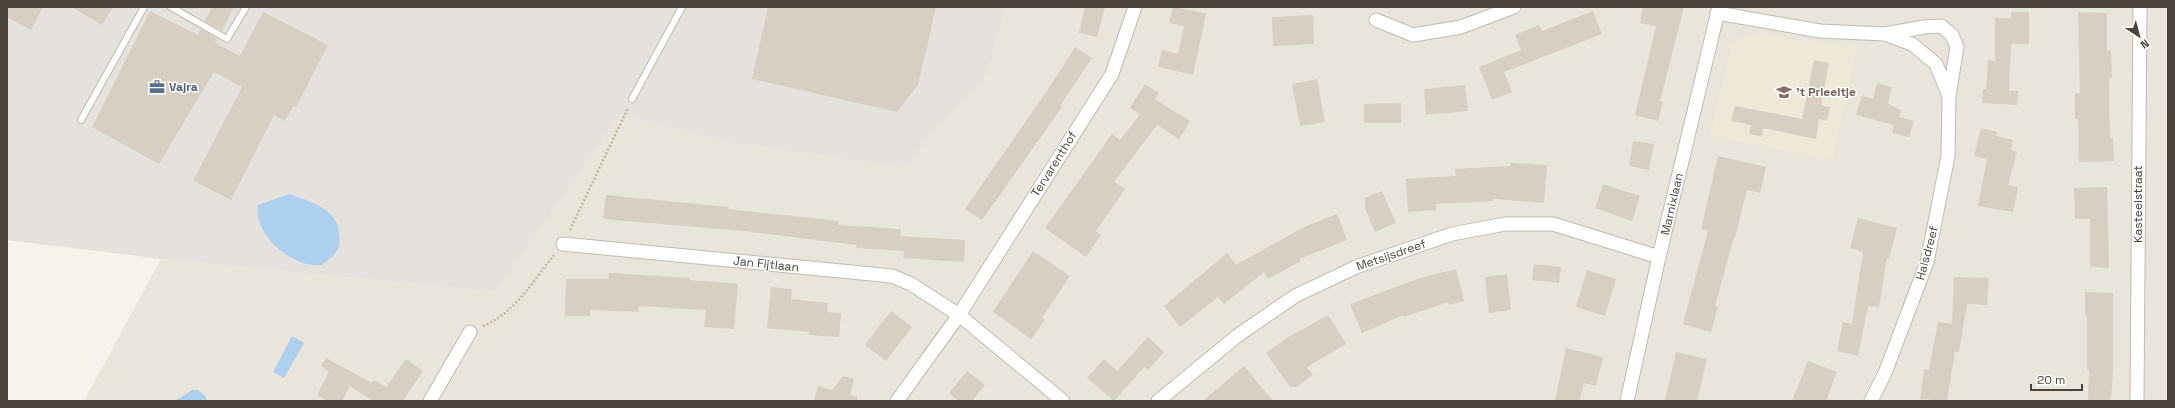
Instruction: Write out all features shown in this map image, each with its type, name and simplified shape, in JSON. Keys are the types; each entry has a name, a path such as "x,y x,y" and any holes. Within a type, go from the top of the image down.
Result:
{"street":[{"name":"Tervarenthof","path":"897,401 959,315 1112,74 1135,7"},
{"path":"1376,20 1413,35 1461,27 1514,7"},
{"name":"Kasteelstraat","path":"2137,401 2140,7"},
{"name":"Halsdreef","path":"1718,10 1820,31 1884,34 1924,27 1941,26 1952,35 1958,47 1948,96 1948,156 1927,262 1885,373 1870,401"},
{"name":"Marnixlaan","path":"1627,401 1659,257 1718,10"},
{"name":"Halsdreef","path":"1884,34 1912,44 1936,64 1948,96"},
{"name":"Metsijsdreef","path":"1158,401 1237,336 1295,296 1356,267 1452,234 1506,224 1553,224 1659,257"},
{"name":"Jan Fijtlaan","path":"563,244 892,276 911,284 959,315 1063,401"},
{"path":"430,401 470,332"}],"lane":[{"path":"81,120 144,7"},
{"path":"171,7 227,39 246,7"},
{"path":"632,99 682,7"}],"path":[{"path":"470,332 494,322 514,306 563,244 632,99"}],"shaded area":[{"path":"7,7 1006,7 988,72 903,167 720,140 621,114 496,292 161,259 7,240"},
{"path":"1006,7 2168,7 2168,401 84,401 161,259 496,292 621,114 720,140 988,72"},
{"name":"’t Prieeltje","path":"1752,32 1798,41 1857,47 1832,160 1710,135 1731,49 1738,40"}],"water":[{"path":"289,194 313,203 327,211 337,224 339,232 338,248 334,255 322,265 306,264 288,256 279,250 265,234 260,224 258,205"},
{"path":"292,336 304,343 284,378 273,372"},
{"path":"192,390 198,390 206,397 206,401 175,401"}],"building":[{"path":"7,7 43,7 31,30 7,17"},
{"path":"72,7 113,7 102,25"},
{"path":"212,7 234,7 222,31 205,21"},
{"path":"768,7 936,7 918,85 897,112 752,79"},
{"path":"1085,7 1105,7 1097,37 1079,33"},
{"path":"1173,7 1206,13 1193,75 1158,67 1162,50 1178,54 1184,26 1169,23"},
{"path":"1643,7 1684,7 1660,101 1663,102 1658,121 1635,115 1656,26 1640,23"},
{"path":"150,11 198,35 201,29 217,39 215,43 240,56 263,12 328,45 296,107 293,106 285,121 274,115 231,200 193,181 242,87 214,72 159,164 92,127"},
{"path":"1593,11 1602,34 1504,72 1512,92 1492,100 1479,67 1521,50 1515,35 1539,25 1542,31"},
{"path":"2011,12 2029,12 2029,44 2011,44 2009,91 2018,91 2017,105 1982,103 1983,89 1986,89 1988,60 1995,61 1995,18 2011,18"},
{"path":"2078,12 2107,13 2107,51 2111,51 2112,78 2109,78 2110,138 2113,138 2114,161 2079,162 2078,119 2075,119 2075,93 2080,93"},
{"path":"1313,15 1314,44 1273,46 1272,17"},
{"path":"1075,47 1092,58 1060,106 1062,107 982,220 965,209 1053,82"},
{"path":"1814,60 1829,63 1821,105 1830,107 1827,121 1819,119 1816,139 1763,128 1762,137 1749,134 1751,125 1731,121 1735,106 1802,119"},
{"path":"1317,79 1325,122 1300,126 1292,84"},
{"path":"1877,83 1892,87 1888,104 1901,110 1899,117 1914,121 1909,137 1892,133 1894,125 1856,115 1862,96 1873,99"},
{"path":"1145,84 1159,93 1155,99 1190,121 1179,139 1157,125 1114,182 1125,189 1096,231 1101,235 1086,257 1045,228 1112,134 1120,140 1140,114 1130,108"},
{"path":"1465,85 1468,111 1426,115 1424,89"},
{"path":"1401,103 1401,123 1364,123 1364,104"},
{"path":"1981,128 1997,132 1996,136 2013,140 2011,150 2017,152 2008,185 2018,187 2013,212 1978,206 1987,159 1974,156"},
{"path":"1633,141 1654,144 1649,170 1629,166"},
{"path":"1718,156 1766,167 1760,193 1747,190 1715,306 1718,307 1711,332 1683,324 1708,231 1701,229"},
{"path":"1510,163 1547,165 1544,203 1493,199 1493,201 1436,204 1436,210 1408,212 1406,179 1456,176 1455,169 1510,166"},
{"path":"1603,184 1640,196 1632,221 1595,208"},
{"path":"2107,187 2109,268 2090,267 2090,219 2075,219 2074,188"},
{"path":"1382,191 1396,223 1375,232 1365,208 1365,198"},
{"path":"606,195 729,207 728,209 839,221 838,225 901,229 900,236 965,240 964,262 903,258 904,251 856,248 857,245 745,231 603,219"},
{"path":"1337,214 1347,240 1299,259 1301,261 1268,279 1264,272 1224,304 1218,297 1180,327 1164,306 1227,253 1236,265 1304,227"},
{"path":"1858,218 1897,228 1889,258 1887,258 1879,307 1868,306 1858,356 1837,351 1843,322 1852,324 1863,252 1850,248"},
{"path":"1033,251 1070,276 1042,318 1045,320 1031,339 993,312"},
{"path":"1534,264 1561,267 1559,283 1532,280"},
{"path":"1456,269 1464,301 1449,305 1448,302 1404,317 1403,315 1362,333 1350,304 1420,278"},
{"path":"1587,270 1616,279 1605,316 1576,307"},
{"path":"609,273 690,278 690,280 738,284 734,329 704,327 706,310 639,306 639,312 590,310 590,316 565,316 566,279 608,279"},
{"path":"1507,274 1511,310 1489,313 1485,277"},
{"path":"1954,277 1989,278 1987,305 1967,304 1959,352 1955,352 1947,401 1920,399 1924,369 1929,370 1938,322 1952,324"},
{"path":"771,287 792,289 791,299 828,303 827,312 841,313 839,337 808,335 809,332 767,328"},
{"path":"2085,292 2113,293 2113,369 2111,401 2088,401 2089,370 2087,370 2087,316 2085,316"},
{"path":"891,311 912,327 886,361 865,345"},
{"path":"1328,315 1346,344 1307,367 1313,375 1296,387 1290,387 1266,353 1287,338"},
{"path":"1148,337 1164,352 1148,370 1144,367 1114,401 1087,378 1104,359 1117,371"},
{"path":"1566,348 1603,357 1596,386 1584,383 1579,401 1555,401"},
{"path":"1676,352 1707,359 1697,401 1665,401"},
{"path":"326,358 372,383 374,380 386,387 406,359 423,371 404,399 407,401 373,401 350,386 342,401 327,401 317,395 329,372 321,366"},
{"path":"1808,361 1837,372 1826,401 1792,401"},
{"path":"1244,366 1273,401 1203,401"},
{"path":"967,371 985,385 972,401 959,401 949,393"},
{"path":"843,376 854,379 850,395 857,397 857,401 814,401 818,386 832,390"}],"place":[{"name":"Vajra","path":"157,87"},
{"name":"’t Prieeltje","path":"1784,92"}]}
